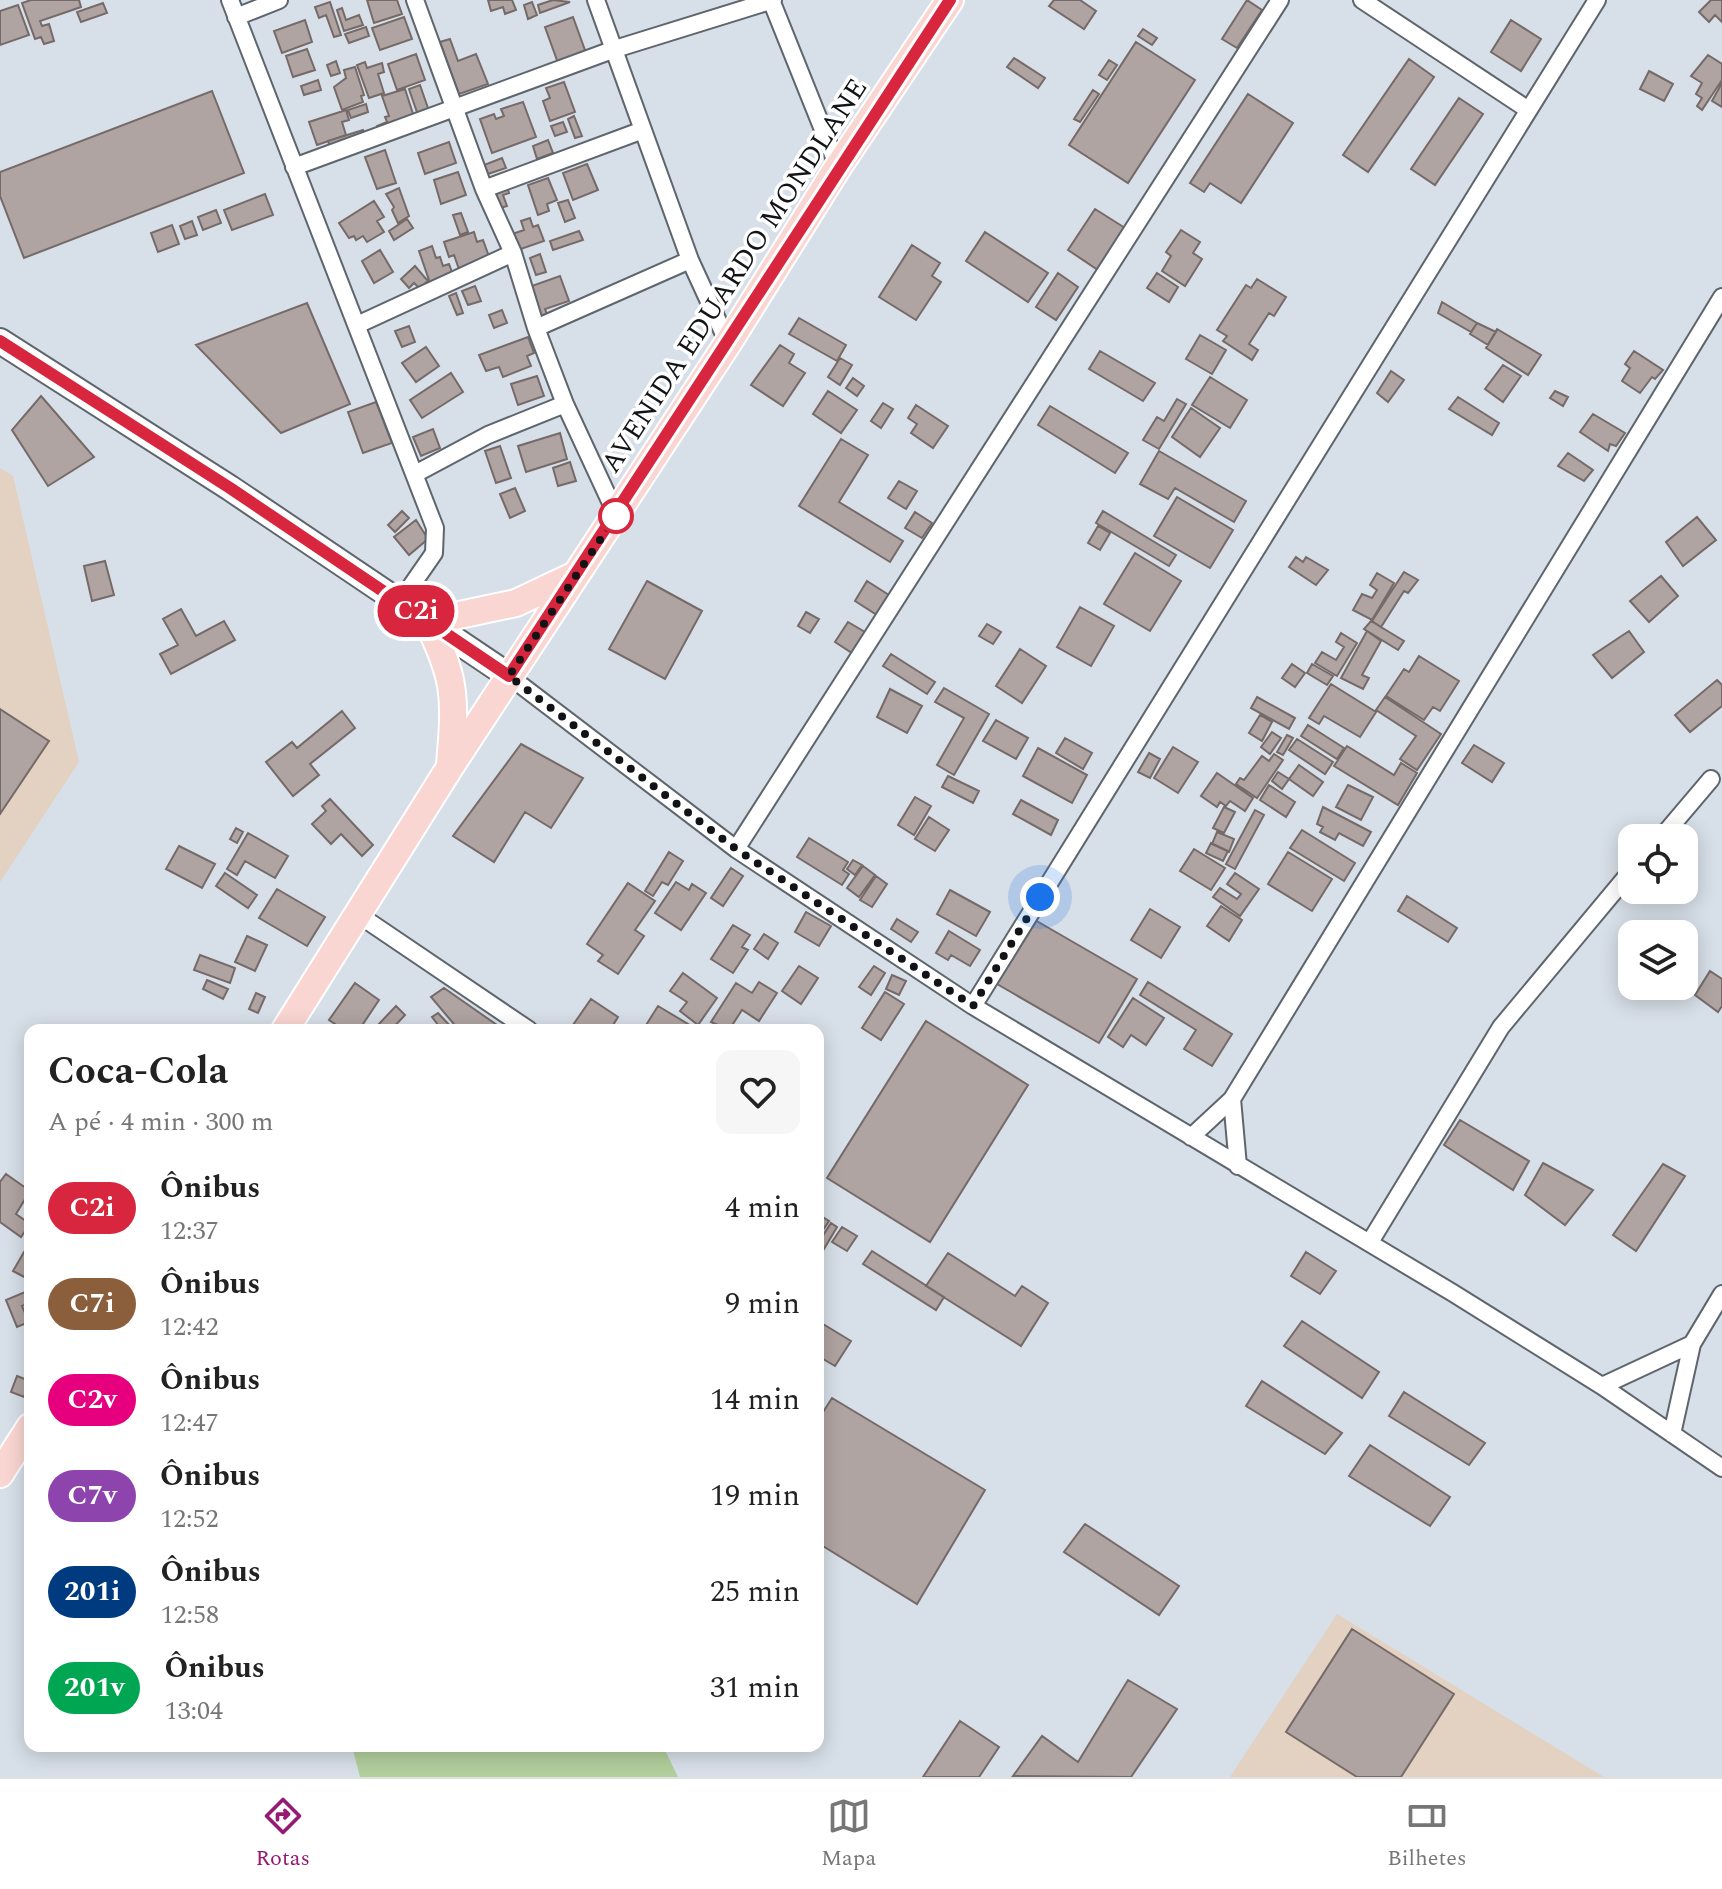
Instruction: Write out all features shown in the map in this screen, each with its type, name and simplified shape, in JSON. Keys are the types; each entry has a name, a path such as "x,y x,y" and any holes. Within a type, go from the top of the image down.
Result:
{"main road":[{"name":"AVENIDA EDUARDO MONDLANE","path":"289,1024 450,767 617,516 838,167 950,0"},
{"path":"0,341 428,619 509,676"},
{"path":"428,619 516,603 576,574"},
{"path":"428,619 448,660 454,688 450,767"},
{"path":"0,1474 24,1436"}],"street":[{"path":"230,0 435,528 434,553 400,602"},
{"path":"236,17 279,0"},
{"path":"415,0 484,189 513,253 536,328 565,404 617,516"},
{"path":"596,0 690,260 728,343"},
{"path":"294,167 615,49 772,0 838,167"},
{"path":"736,849 1280,0"},
{"path":"1362,0 1527,109"},
{"path":"973,1006 1597,0"},
{"path":"484,189 643,130"},
{"path":"357,325 513,253"},
{"path":"536,328 690,260"},
{"path":"1191,1137 1232,1099 1722,297"},
{"path":"415,474 488,435 565,404"},
{"path":"509,676 736,849 973,1006 1370,1242 1602,1386 1722,1468"},
{"path":"1673,824 1711,779"},
{"path":"1370,1242 1501,1027 1618,887"},
{"path":"359,915 520,1024"},
{"path":"1232,1099 1238,1166"},
{"path":"1672,1434 1692,1344 1722,1294"},
{"path":"1602,1386 1692,1344"}],"shaded area":[{"path":"0,468 13,476 79,762 0,882"},
{"path":"1337,1614 1604,1777 1230,1777"}],"green space":[{"path":"354,1752 666,1752 678,1777 360,1777"}],"building":[{"path":"31,0 79,0 81,7 40,21 42,26 49,24 54,41 44,44 41,37 35,39 22,3"},
{"path":"367,0 397,0 402,14 374,23"},
{"path":"488,0 512,0 516,10 505,14 503,7 491,11"},
{"path":"553,0 570,2 540,13 538,5"},
{"path":"1054,0 1080,0 1096,11 1084,29 1049,6"},
{"path":"1247,0 1262,10 1237,48 1222,39"},
{"path":"1711,0 1722,0 1722,22 1715,15 1709,22 1699,12"},
{"path":"330,2 341,35 334,37 326,15 319,18 315,7"},
{"path":"532,2 537,15 528,19 524,5"},
{"path":"103,3 107,13 81,22 77,12"},
{"path":"18,5 29,35 0,45 0,11"},
{"path":"342,8 346,20 359,15 363,25 344,31 337,10"},
{"path":"404,17 412,39 380,50 372,28"},
{"path":"573,17 586,53 558,63 545,27"},
{"path":"305,20 312,42 282,53 274,31"},
{"path":"1511,20 1541,39 1521,71 1491,52"},
{"path":"366,27 369,36 349,43 345,34"},
{"path":"1143,29 1157,38 1152,45 1138,36"},
{"path":"450,39 458,61 476,54 488,84 459,94 440,42"},
{"path":"1136,42 1195,80 1128,183 1069,145"},
{"path":"307,49 315,70 293,77 286,56"},
{"path":"416,54 425,80 397,90 388,64"},
{"path":"1708,55 1722,64 1722,80 1702,110 1697,106 1702,98 1696,94 1702,83 1691,76"},
{"path":"1014,58 1045,78 1038,88 1007,67"},
{"path":"1409,59 1434,77 1368,172 1343,155"},
{"path":"1109,60 1117,65 1107,80 1099,75"},
{"path":"336,61 340,73 331,76 327,65"},
{"path":"365,62 367,68 382,63 384,72 378,74 384,93 369,98 357,65"},
{"path":"355,67 364,95 361,96 363,102 342,110 334,87 346,78 344,70"},
{"path":"1649,71 1673,84 1664,101 1640,89"},
{"path":"318,80 321,90 304,95 301,86"},
{"path":"564,82 575,112 550,121 543,101 550,98 546,88"},
{"path":"1722,83 1722,107 1712,101"},
{"path":"420,85 430,114 419,118 409,89"},
{"path":"405,89 415,120 379,132 377,126 387,122 385,117 389,116 382,96"},
{"path":"1093,90 1099,94 1080,122 1074,119"},
{"path":"212,91 244,173 24,258 0,196 0,172"},
{"path":"1248,94 1293,123 1241,203 1210,183 1204,192 1190,183"},
{"path":"1459,98 1483,114 1435,185 1411,169"},
{"path":"523,102 536,137 492,153 480,119 494,114 496,119 504,116 501,109"},
{"path":"366,104 368,112 351,118 348,110"},
{"path":"346,110 349,120 342,122 346,135 317,145 309,122"},
{"path":"574,116 582,136 575,138 568,119"},
{"path":"563,122 567,132 555,136 551,126"},
{"path":"363,130 366,138 331,150 328,141"},
{"path":"548,140 553,153 537,159 533,146"},
{"path":"449,142 456,163 425,174 418,153"},
{"path":"385,150 396,183 377,189 365,157"},
{"path":"502,158 506,168 488,174 484,165"},
{"path":"587,164 598,190 573,200 563,173"},
{"path":"458,172 466,195 441,204 434,180"},
{"path":"548,178 557,200 547,204 549,211 538,215 528,185"},
{"path":"506,184 509,193 503,195 507,206 500,208 493,189"},
{"path":"399,188 409,216 398,223 392,210 394,207 386,194"},
{"path":"265,194 273,215 232,230 224,210"},
{"path":"568,200 575,218 565,222 558,203"},
{"path":"374,201 384,217 377,221 384,232 367,242 363,236 356,240 354,236 349,238 339,223"},
{"path":"1095,209 1125,228 1098,270 1068,250"},
{"path":"216,210 221,223 203,230 198,217"},
{"path":"461,213 468,232 460,235 453,215"},
{"path":"530,218 533,227 538,225 544,241 518,250 512,234 524,230 521,221"},
{"path":"407,219 413,228 394,240 389,231"},
{"path":"192,221 197,235 185,239 180,226"},
{"path":"172,225 179,244 158,252 151,233"},
{"path":"1181,230 1200,242 1193,253 1202,259 1185,286 1162,271 1171,256 1166,252"},
{"path":"579,231 583,240 553,250 550,241"},
{"path":"474,232 477,242 483,240 491,262 460,272 454,255 449,257 444,242"},
{"path":"985,232 1048,273 1028,302 966,261"},
{"path":"912,245 940,263 932,276 941,282 916,320 879,297"},
{"path":"432,246 436,258 440,257 443,266 449,264 453,275 430,283 419,251"},
{"path":"380,250 393,272 374,283 362,261"},
{"path":"540,254 546,272 536,275 530,258"},
{"path":"415,266 428,281 419,288 414,283 409,288 401,279"},
{"path":"1058,273 1078,287 1056,320 1036,307"},
{"path":"1157,273 1178,287 1169,302 1147,288"},
{"path":"560,276 569,301 545,309 548,317 538,321 526,288"},
{"path":"1257,279 1286,297 1274,316 1269,313 1249,344 1258,350 1252,360 1223,341 1227,336 1217,330 1246,285 1251,288"},
{"path":"475,286 481,301 468,305 462,291"},
{"path":"456,293 463,313 457,315 449,296"},
{"path":"1442,302 1477,323 1471,332 1438,313"},
{"path":"307,303 350,404 281,433 196,345"},
{"path":"502,310 507,323 494,328 489,315"},
{"path":"799,318 846,345 837,361 789,334"},
{"path":"1477,323 1496,332 1488,345 1470,334"},
{"path":"409,326 415,342 402,347 395,331"},
{"path":"1497,329 1541,355 1528,375 1486,348"},
{"path":"1200,335 1226,350 1212,374 1186,359"},
{"path":"528,337 534,353 527,356 531,366 503,377 499,367 486,371 479,355"},
{"path":"780,345 794,354 789,363 805,373 783,406 751,385"},
{"path":"426,347 439,366 416,382 402,363"},
{"path":"1100,351 1155,383 1143,401 1089,369"},
{"path":"1634,351 1663,370 1655,379 1652,377 1640,393 1622,381 1630,368 1625,364"},
{"path":"840,358 852,365 840,385 828,377"},
{"path":"1503,365 1521,376 1503,402 1485,389"},
{"path":"1391,371 1404,380 1388,402 1377,393"},
{"path":"451,373 463,392 422,418 410,400"},
{"path":"537,376 544,396 518,405 511,384"},
{"path":"1210,377 1247,400 1230,428 1192,405"},
{"path":"853,378 864,386 857,396 846,388"},
{"path":"828,391 857,410 841,433 813,414"},
{"path":"1555,391 1568,397 1563,406 1550,398"},
{"path":"41,396 94,457 48,486 12,430"},
{"path":"1458,397 1499,423 1492,435 1449,409"},
{"path":"1177,399 1186,404 1159,449 1143,440 1157,417 1164,421"},
{"path":"376,402 392,443 363,453 348,412"},
{"path":"883,403 893,409 881,428 871,421"},
{"path":"916,405 948,426 933,448 911,433 917,424 908,418"},
{"path":"1050,406 1128,453 1115,473 1038,425"},
{"path":"1191,408 1220,428 1200,457 1172,437"},
{"path":"1593,414 1625,433 1616,446 1610,444 1608,451 1580,432"},
{"path":"433,429 440,448 421,456 413,437"},
{"path":"560,433 567,459 526,472 518,446"},
{"path":"841,439 868,455 839,502 903,541 890,562 799,506"},
{"path":"500,446 511,478 496,483 485,451"},
{"path":"1159,451 1246,501 1234,522 1175,488 1168,499 1140,484"},
{"path":"1568,453 1593,470 1584,481 1558,466"},
{"path":"570,462 576,481 558,486 553,468"},
{"path":"899,481 917,491 906,509 888,498"},
{"path":"515,488 525,511 510,518 500,494"},
{"path":"1177,497 1233,530 1210,568 1154,536"},
{"path":"402,511 409,518 395,532 388,525"},
{"path":"1103,511 1176,555 1169,566 1096,523"},
{"path":"915,512 932,523 922,538 905,528"},
{"path":"1697,517 1716,540 1683,566 1666,542"},
{"path":"416,520 428,539 409,555 394,537"},
{"path":"1098,526 1110,533 1100,550 1088,543"},
{"path":"1135,553 1181,581 1150,631 1104,604"},
{"path":"1296,557 1303,562 1306,557 1328,570 1316,585 1289,567"},
{"path":"105,561 114,595 92,601 84,566"},
{"path":"1404,572 1418,580 1408,593 1404,591 1381,627 1372,621"},
{"path":"1377,573 1394,583 1372,620 1353,610 1362,594 1372,598 1377,590 1370,585"},
{"path":"1661,576 1678,596 1649,622 1630,601"},
{"path":"647,581 702,611 665,679 609,649"},
{"path":"867,581 889,595 877,615 855,601"},
{"path":"1080,607 1114,626 1091,666 1057,647"},
{"path":"181,609 196,636 224,621 235,640 171,674 160,654 178,645 163,619"},
{"path":"806,612 819,619 810,633 798,626"},
{"path":"1371,621 1404,641 1398,650 1364,629"},
{"path":"848,622 865,632 852,653 835,642"},
{"path":"987,624 1001,632 993,644 979,636"},
{"path":"1367,631 1381,641 1362,675 1369,678 1363,689 1341,678"},
{"path":"1629,631 1644,652 1612,678 1593,655"},
{"path":"1341,633 1357,643 1337,676 1315,663 1322,652 1336,660 1344,647 1336,642"},
{"path":"1020,649 1046,666 1022,703 996,686"},
{"path":"891,654 935,682 927,694 883,666"},
{"path":"1419,656 1459,681 1440,711 1433,707 1424,720 1386,696 1404,669 1409,672"},
{"path":"1292,664 1305,673 1295,687 1282,678"},
{"path":"1312,664 1333,676 1327,685 1307,673"},
{"path":"1717,680 1722,685 1722,706 1690,732 1675,715"},
{"path":"1331,684 1376,712 1360,737 1324,716 1319,724 1309,718"},
{"path":"944,688 989,714 954,775 937,765 964,718 935,702"},
{"path":"890,689 922,706 907,733 877,717"},
{"path":"1257,697 1295,718 1289,729 1251,708"},
{"path":"1385,697 1441,734 1417,770 1400,759 1416,736 1376,710"},
{"path":"0,709 49,741 0,814"},
{"path":"342,711 355,728 310,764 319,775 293,796 266,762 292,742 297,748"},
{"path":"1260,715 1272,722 1262,741 1249,733"},
{"path":"996,720 1028,738 1016,759 983,741"},
{"path":"1308,725 1344,748 1337,759 1301,736"},
{"path":"1272,732 1281,738 1270,754 1261,747"},
{"path":"1287,735 1293,738 1283,755 1277,752"},
{"path":"1065,738 1092,753 1083,769 1056,753"},
{"path":"1297,739 1333,762 1325,774 1289,750"},
{"path":"521,744 583,778 551,828 525,812 494,862 453,836"},
{"path":"1474,745 1504,763 1492,782 1462,763"},
{"path":"1347,746 1394,775 1401,763 1417,773 1398,805 1334,766"},
{"path":"1173,747 1198,762 1178,793 1154,778"},
{"path":"1038,748 1087,775 1072,803 1023,776"},
{"path":"1149,753 1160,759 1150,778 1138,772"},
{"path":"1274,754 1283,760 1257,798 1236,784 1240,778 1244,780 1262,756 1269,761"},
{"path":"1299,765 1323,782 1313,796 1289,779"},
{"path":"1278,772 1289,779 1282,789 1272,781"},
{"path":"1217,773 1253,798 1245,811 1230,801 1226,806 1220,802 1217,807 1201,796"},
{"path":"948,776 979,791 973,803 942,787"},
{"path":"1269,785 1295,802 1286,817 1260,800"},
{"path":"1348,785 1373,797 1361,820 1336,807"},
{"path":"915,797 931,806 914,835 898,825"},
{"path":"330,799 373,845 362,856 341,834 331,844 312,824 326,811 322,806"},
{"path":"1021,800 1058,820 1051,835 1013,814"},
{"path":"1224,807 1235,812 1224,833 1213,828"},
{"path":"1323,807 1371,832 1363,846 1339,833 1335,840 1320,832 1323,827 1317,824"},
{"path":"1255,810 1264,815 1235,869 1226,864"},
{"path":"929,817 949,830 935,851 915,839"},
{"path":"236,828 243,832 237,843 230,839"},
{"path":"1302,830 1355,863 1344,881 1290,848"},
{"path":"1217,832 1234,839 1229,852 1212,844"},
{"path":"248,833 288,856 275,878 245,861 237,875 227,869"},
{"path":"809,838 848,862 843,870 849,874 842,885 797,857"},
{"path":"1211,843 1228,851 1223,861 1206,853"},
{"path":"179,846 215,864 202,888 166,869"},
{"path":"1194,849 1225,868 1211,890 1180,871"},
{"path":"669,852 683,861 668,885 662,882 653,896 645,891"},
{"path":"1288,852 1332,879 1312,911 1268,884"},
{"path":"853,860 862,865 855,875 847,869"},
{"path":"863,866 875,875 859,897 847,888"},
{"path":"731,868 743,876 723,906 711,898"},
{"path":"225,873 257,895 248,908 216,886"},
{"path":"1235,873 1259,889 1240,916 1213,897 1220,888 1237,899 1241,894 1227,884"},
{"path":"876,876 887,884 872,907 860,900"},
{"path":"676,882 689,890 692,884 706,893 681,930 655,913"},
{"path":"628,883 655,901 635,930 644,936 618,974 598,961 603,955 587,944"},
{"path":"277,889 325,917 307,946 259,918"},
{"path":"950,890 990,912 976,936 937,914"},
{"path":"1407,896 1457,928 1448,942 1398,911"},
{"path":"1221,906 1242,920 1229,941 1207,926"},
{"path":"1150,909 1180,927 1161,958 1131,940"},
{"path":"806,912 831,926 819,946 795,932"},
{"path":"897,919 918,932 911,942 891,929"},
{"path":"1035,920 1137,979 1099,1043 997,984"},
{"path":"733,925 750,935 742,947 748,950 733,973 711,959"},
{"path":"949,931 980,950 970,966 951,955 948,960 936,953"},
{"path":"764,934 778,943 768,959 754,949"},
{"path":"247,936 267,945 255,971 235,962"},
{"path":"200,955 235,968 230,983 194,970"},
{"path":"799,966 818,978 801,1004 782,991"},
{"path":"874,966 885,973 871,995 859,987"},
{"path":"1710,971 1722,979 1722,1006 1718,1012 1698,997 1698,990"},
{"path":"683,973 717,998 697,1024 680,1011 687,1002 670,991"},
{"path":"892,975 906,981 899,995 886,989"},
{"path":"207,980 228,989 223,999 203,989"},
{"path":"759,982 777,993 759,1021 742,1010 733,1024 711,1022 736,983 752,993"},
{"path":"1148,982 1232,1034 1212,1066 1184,1049 1196,1030 1140,995"},
{"path":"355,983 379,1000 363,1024 335,1024 329,1020"},
{"path":"444,988 496,1024 454,1024 431,997"},
{"path":"885,992 904,1004 881,1040 862,1028"},
{"path":"256,993 265,997 258,1013 249,1009"},
{"path":"1133,998 1164,1018 1146,1045 1131,1035 1123,1047 1108,1037"},
{"path":"591,999 618,1017 614,1024 574,1024"},
{"path":"396,1006 405,1015 397,1024 379,1024"},
{"path":"658,1006 688,1024 647,1024"},
{"path":"438,1013 448,1024 437,1024 432,1017"},
{"path":"926,1021 1028,1085 930,1242 827,1178"},
{"path":"1460,1120 1529,1161 1513,1190 1444,1145"},
{"path":"1543,1163 1593,1190 1565,1225 1525,1195"},
{"path":"1663,1164 1685,1176 1636,1251 1613,1235"},
{"path":"6,1174 24,1187 24,1201 16,1214 24,1220 21,1237 0,1222 0,1182"},
{"path":"831,1223 837,1227 824,1249 824,1234"},
{"path":"842,1227 857,1236 847,1251 832,1242"},
{"path":"872,1251 944,1297 936,1310 863,1264"},
{"path":"24,1252 24,1277 13,1271"},
{"path":"1306,1252 1336,1271 1320,1294 1291,1276"},
{"path":"948,1253 1015,1296 1022,1286 1048,1303 1021,1346 926,1286"},
{"path":"24,1292 24,1324 17,1327 6,1300"},
{"path":"1302,1321 1379,1372 1362,1398 1284,1346"},
{"path":"824,1325 851,1341 835,1366 824,1360"},
{"path":"17,1376 24,1379 24,1397 11,1392"},
{"path":"1262,1381 1342,1433 1325,1454 1246,1406"},
{"path":"1404,1392 1485,1443 1469,1465 1389,1416"},
{"path":"832,1398 985,1490 917,1604 824,1547 824,1411"},
{"path":"1370,1445 1450,1497 1430,1526 1349,1476"},
{"path":"1085,1524 1179,1586 1159,1615 1064,1552"},
{"path":"1352,1629 1454,1694 1401,1777 1357,1777 1286,1732"},
{"path":"1128,1680 1177,1709 1131,1777 1013,1776 1042,1736 1078,1762"},
{"path":"960,1721 999,1747 979,1777 923,1777"}],"bus line":[{"name":"C2i","path":"0,341 230,488 509,676 617,516 838,167 950,0"}],"route":[{"path":"616,516 509,676 580,734 736,849 973,1006 1040,897"}]}
